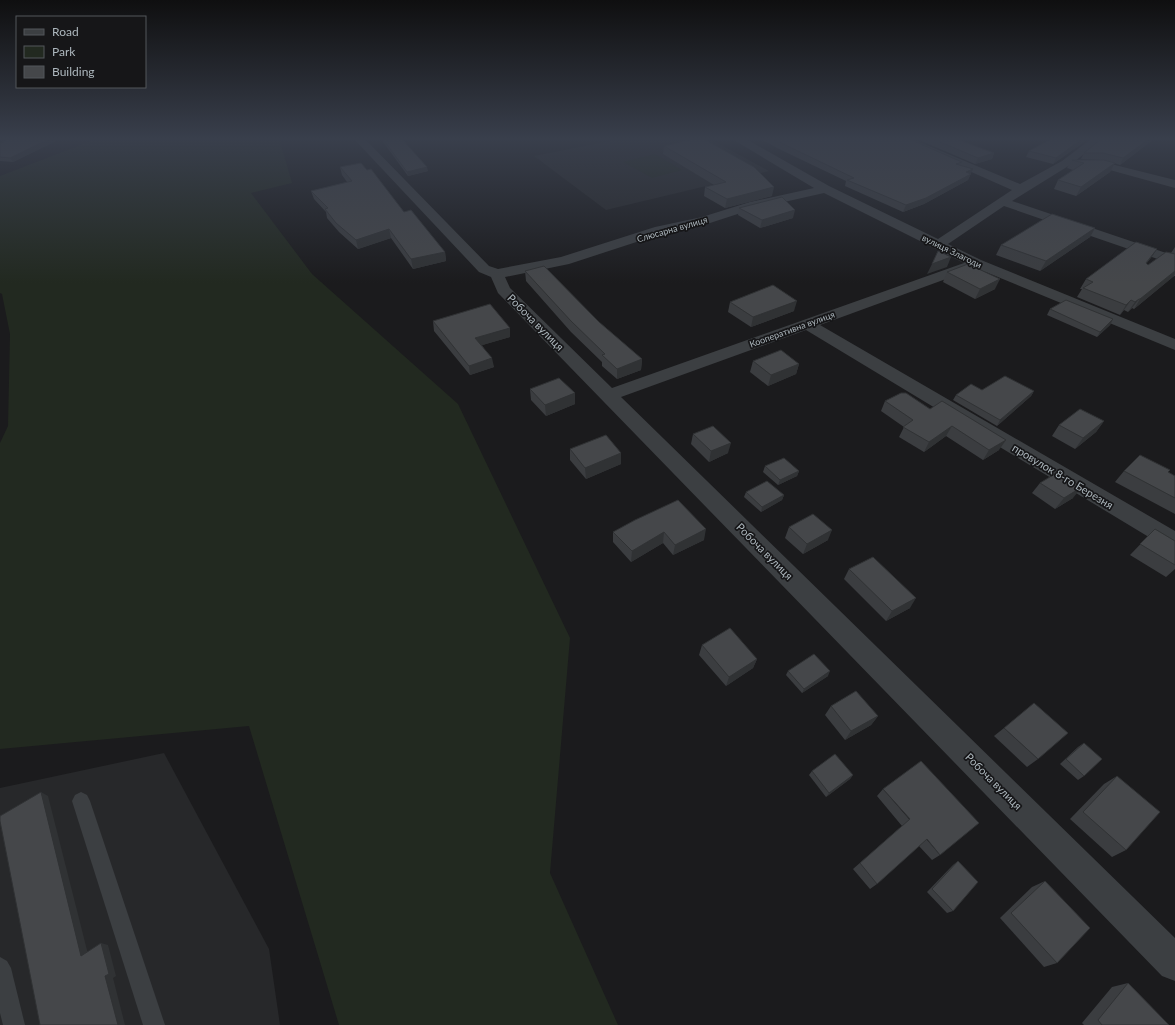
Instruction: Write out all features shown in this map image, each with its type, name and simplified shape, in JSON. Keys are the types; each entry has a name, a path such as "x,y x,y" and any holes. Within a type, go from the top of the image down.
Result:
{"street":[{"path":"405,187 484,269 497,274"},
{"name":"вулиця Злагоди","path":"821,187 976,264 1175,344"},
{"path":"1016,187 1021,189"},
{"path":"938,245 1025,187"},
{"name":"Слюсарна вулиця","path":"497,274 564,261 660,230 704,220 750,206 825,189"},
{"path":"1003,202 1175,261"},
{"name":"Кооперативна вулиця","path":"609,394 976,264"},
{"name":"Робоча вулиця","path":"497,274 503,290 609,394 1175,963"},
{"name":"провулок 8-го Березня","path":"807,324 1175,542"}],"lane":[{"path":"81,800 154,1025"},
{"path":"0,968 14,1025"}],"shaded area":[{"path":"575,187 703,187 606,210"},
{"path":"164,753 269,949 280,1025 0,1025 0,788"}],"green space":[{"path":"0,187 276,187 251,193 312,274 458,404 570,638 550,873 618,1025 339,1025 249,726 0,749 0,443 8,426 10,334 2,294 0,293"}],"building":[{"path":"328,187 385,187 404,212 411,210 445,252 411,259 389,229 356,240 336,223 325,209 328,208 311,191"},
{"path":"705,187 774,187 774,187 727,199"},
{"path":"863,187 947,187 926,198 906,205"},
{"path":"782,197 795,210 762,220 739,208"},
{"path":"1052,214 1095,228 1046,261 1001,245"},
{"path":"1136,242 1157,249 1146,263 1148,265 1166,252 1175,254 1175,271 1140,299 1135,302 1131,300 1126,305 1083,288 1093,282 1086,279"},
{"path":"938,251 951,257 932,264"},
{"path":"968,264 1000,279 980,289 947,272"},
{"path":"544,266 599,322 642,359 617,369 602,355 605,354 571,321 525,271"},
{"path":"773,285 797,301 753,317 730,302"},
{"path":"1066,300 1113,319 1100,332 1050,309"},
{"path":"490,304 510,328 475,338 492,358 469,366 433,321"},
{"path":"781,350 799,364 771,375 753,361"},
{"path":"1005,376 1034,391 1000,420 956,395 971,384 982,390"},
{"path":"559,378 575,393 545,405 530,389"},
{"path":"901,393 906,393 930,409 942,401 1006,440 989,450 952,426 929,442 903,427 913,420 885,401"},
{"path":"1080,409 1104,421 1083,438 1059,425"},
{"path":"713,426 731,443 711,451 693,434"},
{"path":"606,435 621,453 585,468 570,449"},
{"path":"1140,455 1170,470 1168,472 1175,476 1175,498 1124,471"},
{"path":"784,458 799,471 780,480 765,466"},
{"path":"1058,472 1082,487 1064,498 1040,483"},
{"path":"767,481 784,495 762,507 746,492"},
{"path":"678,500 706,529 675,545 664,532 632,551 613,532 635,520"},
{"path":"813,514 832,530 807,544 789,527"},
{"path":"1155,529 1175,541 1175,565 1140,544"},
{"path":"873,557 916,598 892,611 849,569"},
{"path":"730,628 757,659 729,677 702,645"},
{"path":"814,654 830,671 804,689 788,671"},
{"path":"856,691 878,716 851,731 831,706"},
{"path":"1034,703 1068,733 1038,759 1004,728"},
{"path":"1084,743 1102,759 1084,776 1066,759"},
{"path":"835,754 853,775 829,793 812,771"},
{"path":"921,761 979,823 940,855 927,839 877,884 860,863 910,819 883,789"},
{"path":"1117,776 1160,812 1126,850 1083,812"},
{"path":"41,792 81,956 101,943 109,974 105,976 118,1025 40,1025 0,816"},
{"path":"958,861 978,882 953,911 932,889"},
{"path":"1045,881 1090,928 1057,963 1011,913"},
{"path":"1128,983 1169,1025 1102,1025 1098,1020"}]}
